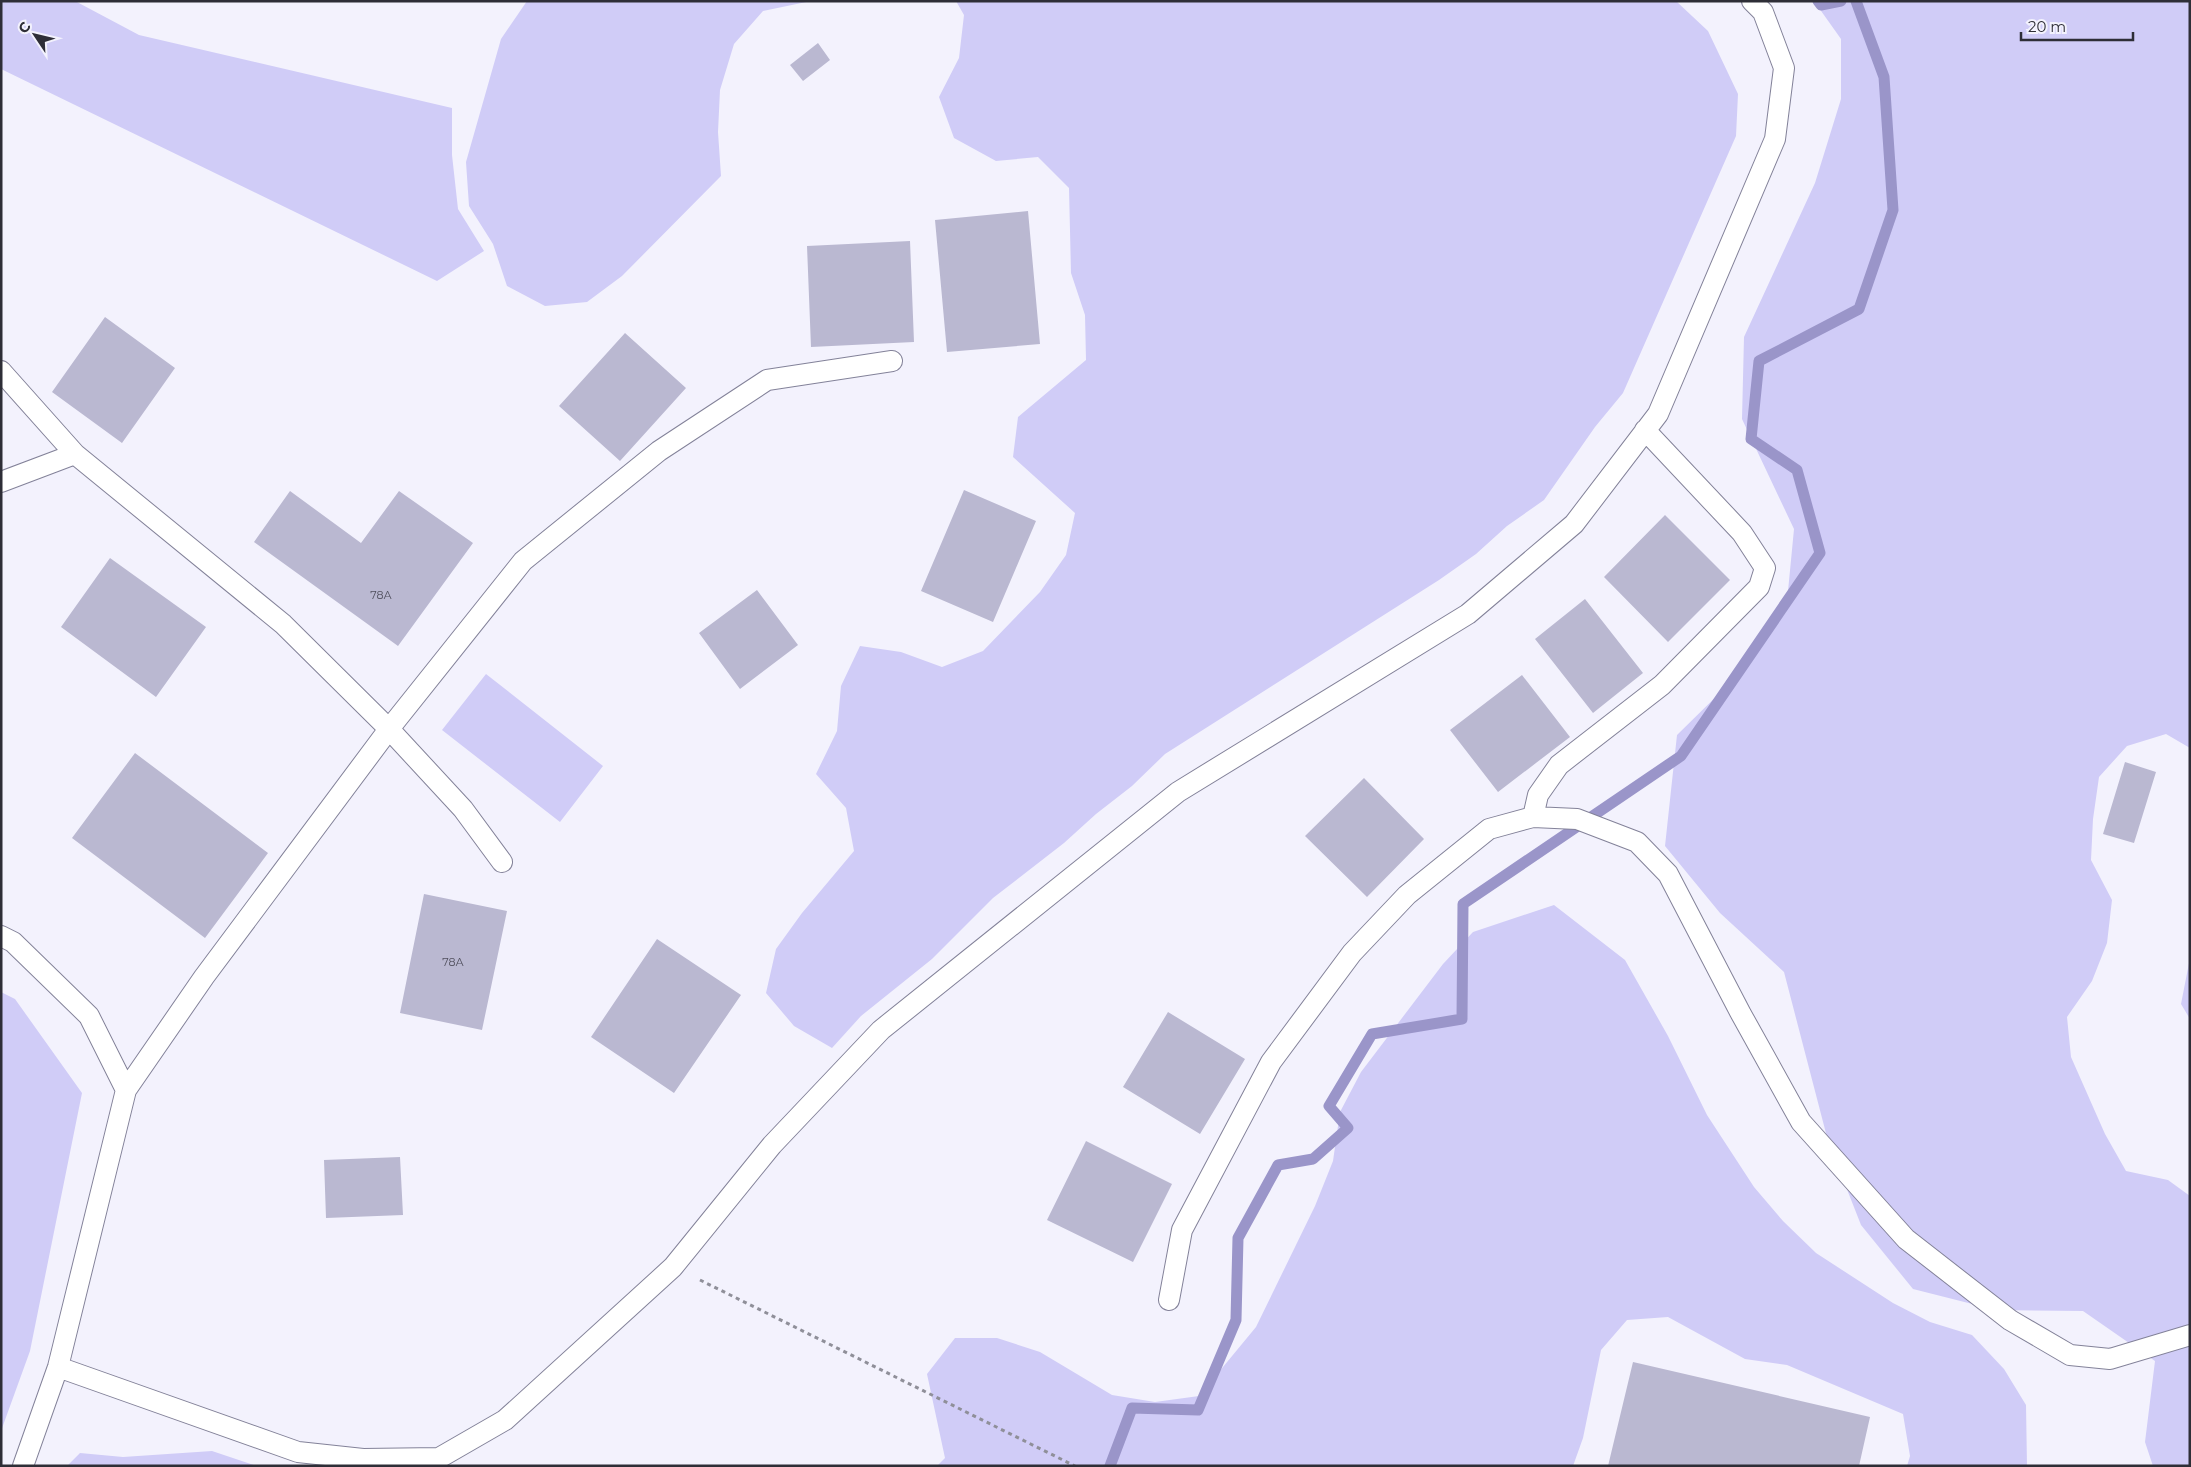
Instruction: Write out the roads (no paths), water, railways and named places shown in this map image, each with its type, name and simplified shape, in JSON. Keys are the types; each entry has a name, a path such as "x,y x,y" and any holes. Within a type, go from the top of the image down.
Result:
{"lane":[{"path":"58,1367 298,1452 363,1459 439,1458 505,1420 673,1267 772,1145 881,1030 1178,792 1468,614 1574,524 1658,414 1775,138 1784,68 1763,12 1752,1"},
{"path":"23,1466 58,1367 126,1090 204,978 389,729 523,561 659,451 767,380 892,361"},
{"path":"1,371 75,454 283,624 389,729 463,809 502,862"},
{"path":"1533,817 1538,795 1559,765 1662,685 1759,587 1765,568 1742,533 1645,430"},
{"path":"1,482 75,454"},
{"path":"1168,1300 1182,1230 1271,1062 1352,953 1407,895 1489,829 1533,817 1577,819 1638,842 1668,874 1800,1122 1906,1239 2010,1320 2070,1355 2110,1359 2190,1335"},
{"path":"1,936 12,942 89,1016 126,1090"}],"waterway":[{"path":"1818,1 1821,5 1841,1"},
{"path":"1110,1466 1132,1408 1198,1410 1236,1320 1238,1238 1278,1165 1313,1159 1348,1128 1329,1106 1372,1034 1462,1019 1463,904 1681,756 1820,553 1797,470 1751,439 1759,361 1859,309 1893,210 1884,77 1856,1"}]}
